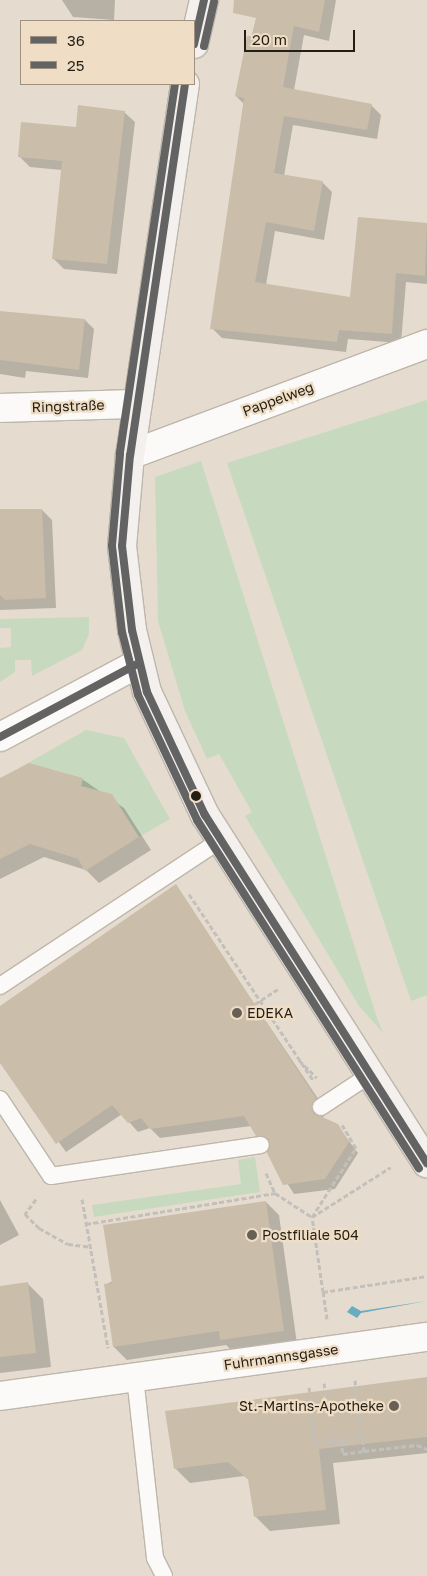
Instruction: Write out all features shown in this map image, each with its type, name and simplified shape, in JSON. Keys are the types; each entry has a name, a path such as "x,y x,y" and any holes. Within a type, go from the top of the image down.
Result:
{"street":[{"path":"195,40 204,0"},
{"path":"185,85 136,404 122,546 139,663 175,757 221,840 423,1156"},
{"name":"Pappelweg","path":"130,455 427,344"},
{"name":"Ringstraße","path":"0,408 136,404"},
{"path":"0,737 139,663"},
{"name":"Fuhrmannsgasse","path":"0,1396 427,1337"}],"lane":[{"path":"0,986 221,840"},
{"path":"322,1107 371,1074"},
{"path":"0,1099 52,1176 261,1145"},
{"path":"124,1379 155,1558 164,1576"}],"path":[{"path":"173,872 299,1059"},
{"path":"255,1004 283,986"},
{"path":"331,1350 312,1217 356,1148 337,1117"},
{"path":"312,1217 423,1156"},
{"path":"78,1173 91,1247 124,1379"},
{"path":"52,1176 25,1214 39,1228 68,1244 91,1247"},
{"path":"86,1224 275,1193 312,1217"},
{"path":"323,1292 427,1276"},
{"path":"356,1385 364,1450"},
{"path":"310,1393 313,1444 363,1437"},
{"path":"331,1432 332,1441"},
{"path":"341,1440 343,1454 417,1445 427,1449"}],"green space":[{"path":"427,400 427,995 411,1001 227,463"},
{"path":"201,461 383,1033 359,1006 245,816 252,812 219,754 207,759 185,711 158,621 155,477"},
{"path":"89,617 89,634 82,650 32,676 31,660 15,660 15,672 0,682 0,648 11,647 11,628 0,628 0,619"},
{"path":"86,730 124,738 170,819 139,837 111,794 81,786 83,778 51,769 49,776 19,768"},
{"path":"255,1157 260,1192 94,1217 92,1205 241,1184 238,1160"}],"water":[{"path":"427,1301 361,1313 357,1318 347,1312 352,1306 361,1311"}],"building":[{"path":"234,0 325,0 319,32 294,26 283,87 372,104 367,130 284,116 274,173 323,181 314,231 266,222 255,282 350,297 358,217 427,223 425,276 396,273 392,334 339,330 337,342 210,329 244,98 235,96 247,36 252,36 256,18 233,13"},
{"path":"78,105 125,111 107,264 52,259 62,161 18,157 21,122 76,127"},
{"path":"0,311 85,319 79,370 0,360"},
{"path":"0,509 42,509 46,598 5,600 0,595"},
{"path":"29,763 83,778 81,786 112,794 139,837 85,871 78,859 30,844 0,859 0,778"},
{"path":"176,884 316,1098 313,1113 338,1124 349,1142 325,1179 283,1185 267,1153 269,1139 256,1136 244,1116 150,1129 141,1118 128,1123 112,1105 56,1144 0,1063 0,1006"},
{"path":"266,1201 284,1331 220,1340 219,1331 113,1347 104,1284 112,1283 103,1225"},
{"path":"28,1282 36,1353 0,1357 0,1286"},
{"path":"427,1377 427,1437 319,1449 326,1510 254,1517 248,1479 228,1462 174,1469 165,1411"}],"transit line":[{"name":"36","path":"195,40 204,0"},
{"name":"25","path":"204,46 214,2"},
{"name":"25","path":"175,85 120,454 112,546 122,632 138,695 197,820 419,1168"},
{"name":"36","path":"185,85 130,455 122,546 132,630 147,692 205,815 427,1163"},
{"name":"36","path":"0,737 139,663"}],"place":[{"name":"EDEKA","path":"237,1013"},
{"name":"Postfiliale 504","path":"252,1235"},
{"name":"St.-Martins-Apotheke","path":"394,1406"}]}
